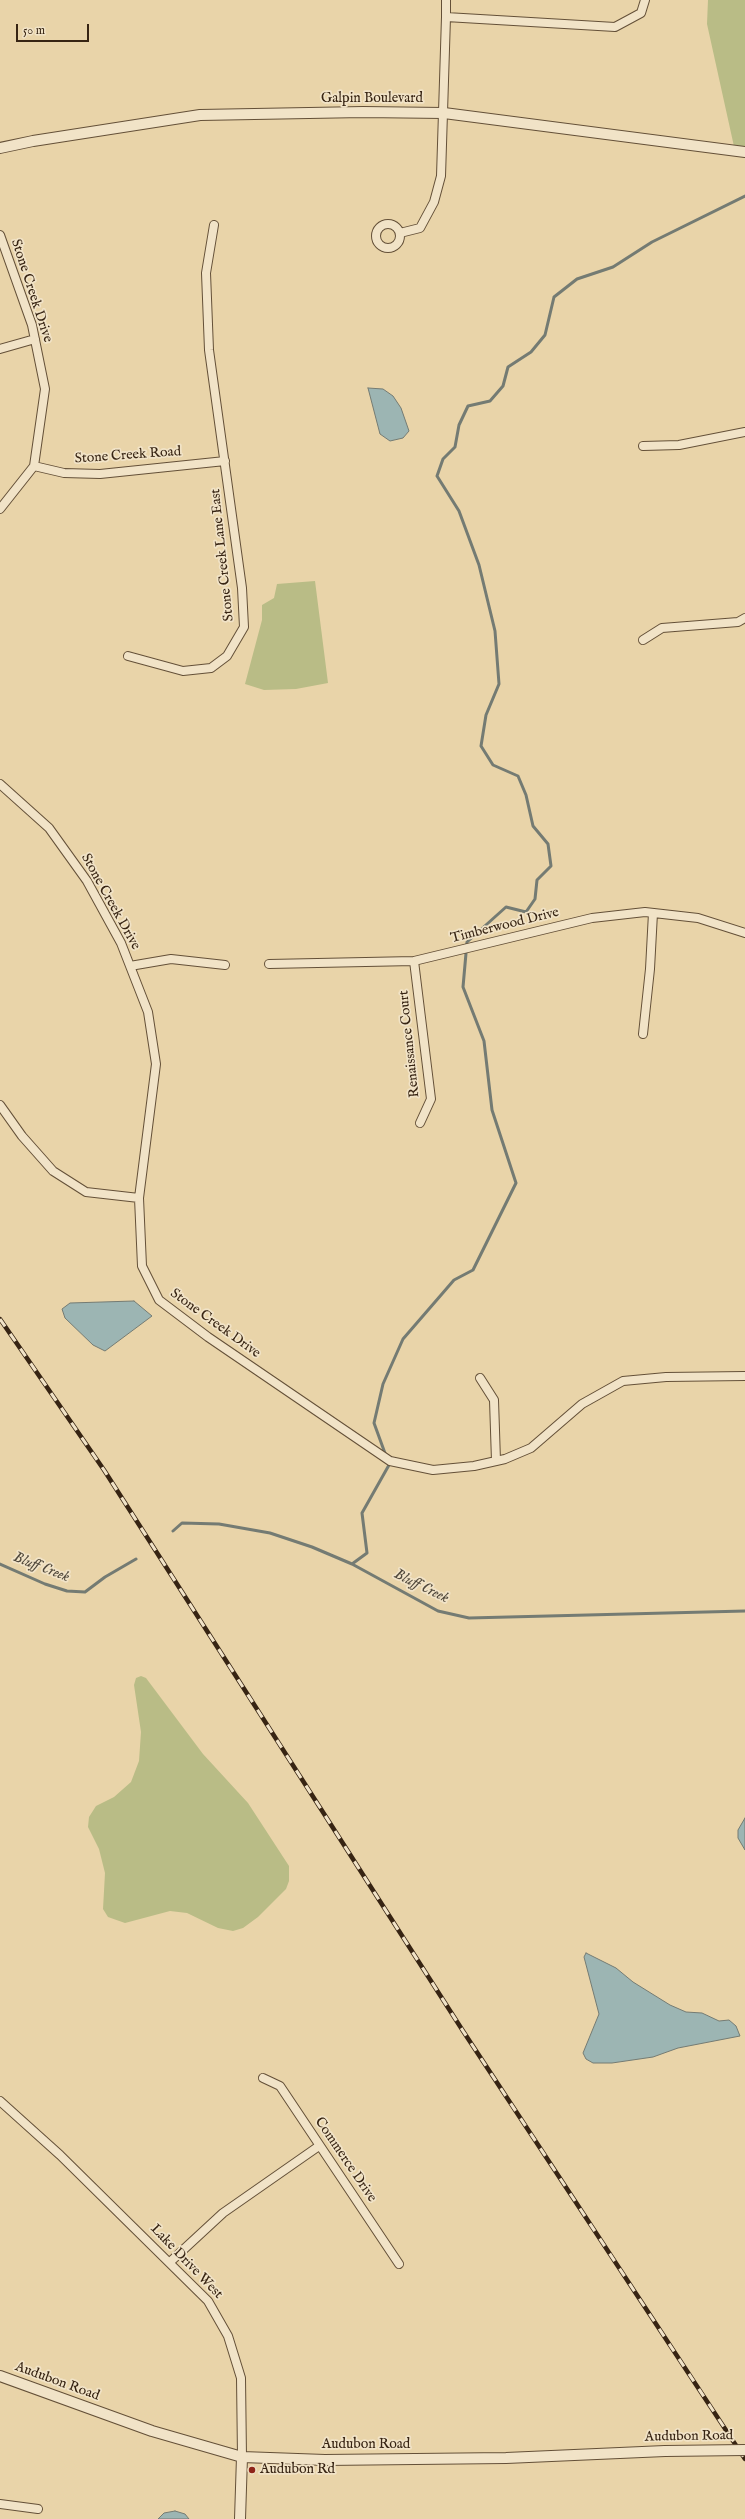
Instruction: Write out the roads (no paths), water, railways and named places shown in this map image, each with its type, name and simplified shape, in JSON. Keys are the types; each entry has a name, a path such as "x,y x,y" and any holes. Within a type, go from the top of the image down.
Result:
{"street":[{"path":"400,233 420,228 434,202 441,176 444,113 446,0"},
{"path":"446,17 615,27 641,13 645,0"},
{"name":"Galpin Boulevard","path":"0,148 33,141 200,115 444,113 745,152"},
{"name":"Stone Creek Lane East","path":"128,656 183,672 210,668 227,656 244,627 242,588 225,460 208,350 206,273 214,224"},
{"name":"Stone Creek Drive","path":"0,235 35,338 45,389 34,466"},
{"path":"0,349 35,338"},
{"path":"643,446 679,445 745,432"},
{"name":"Stone Creek Road","path":"34,466 64,473 100,474 225,460"},
{"path":"0,509 34,466"},
{"path":"643,640 662,628 738,622 745,618"},
{"name":"Stone Creek Drive","path":"0,784 50,828 87,881 121,943 148,1012 156,1064 139,1198 142,1266 159,1300 208,1337 390,1461 433,1470 474,1466 496,1461 530,1448 582,1404 623,1381 666,1377 745,1376"},
{"path":"643,1034 650,969 653,913"},
{"name":"Timberwood Drive","path":"269,964 414,961 592,918 653,913 698,918 745,933"},
{"path":"130,966 171,959 225,965"},
{"name":"Renaissance Court","path":"414,961 431,1099 420,1123"},
{"path":"0,1105 22,1136 53,1171 86,1192 139,1198"},
{"path":"480,1378 494,1400 496,1461"},
{"name":"Commerce Drive","path":"263,2078 280,2086 399,2264"},
{"name":"Lake Drive West","path":"0,2101 60,2155 208,2301 228,2336 241,2378 242,2457 240,2519"},
{"path":"170,2262 223,2213 319,2146"},
{"name":"Audubon Road","path":"0,2376 152,2432 242,2457 325,2460 487,2459 665,2451 745,2450"},
{"path":"0,2504 38,2510"}],"water":[{"path":"368,388 383,389 393,396 401,408 409,431 403,438 390,441 380,434"},
{"path":"134,1301 152,1316 105,1351 93,1345 65,1318 62,1309 70,1303"},
{"path":"745,1818 745,1850 738,1838 738,1830"},
{"path":"586,1953 616,1968 633,1982 670,2005 686,2012 702,2013 719,2021 729,2020 736,2026 740,2036 678,2048 653,2057 612,2063 593,2063 586,2059 583,2053 599,2014 584,1957"},
{"path":"175,2511 185,2514 189,2519 158,2519 164,2513"}],"waterway":[{"path":"386,1456 374,1423 383,1384 403,1339 454,1280 473,1270 516,1183 492,1110 484,1041 463,987 467,942 506,907 526,912 535,899 537,880 551,866 548,844 533,826 526,795 518,776 493,765 481,746 486,715 499,684 495,631 479,565 459,511 437,476 443,459 455,447 459,425 468,406 490,401 503,386 508,367 531,352 545,335 554,297 577,279 613,267 652,242 745,196"},
{"path":"352,1564 367,1553 362,1513 389,1465 388,1461"},
{"name":"Bluff Creek","path":"173,1531 182,1523 219,1524 270,1533 312,1547 352,1564 438,1611 469,1618 745,1611"},
{"name":"Bluff Creek","path":"0,1564 45,1584 67,1591 85,1592 105,1577 136,1559"}],"railway":[{"path":"0,1319 104,1470 463,2031 745,2459"}],"place":[{"name":"Audubon Rd","path":"252,2470"}]}
